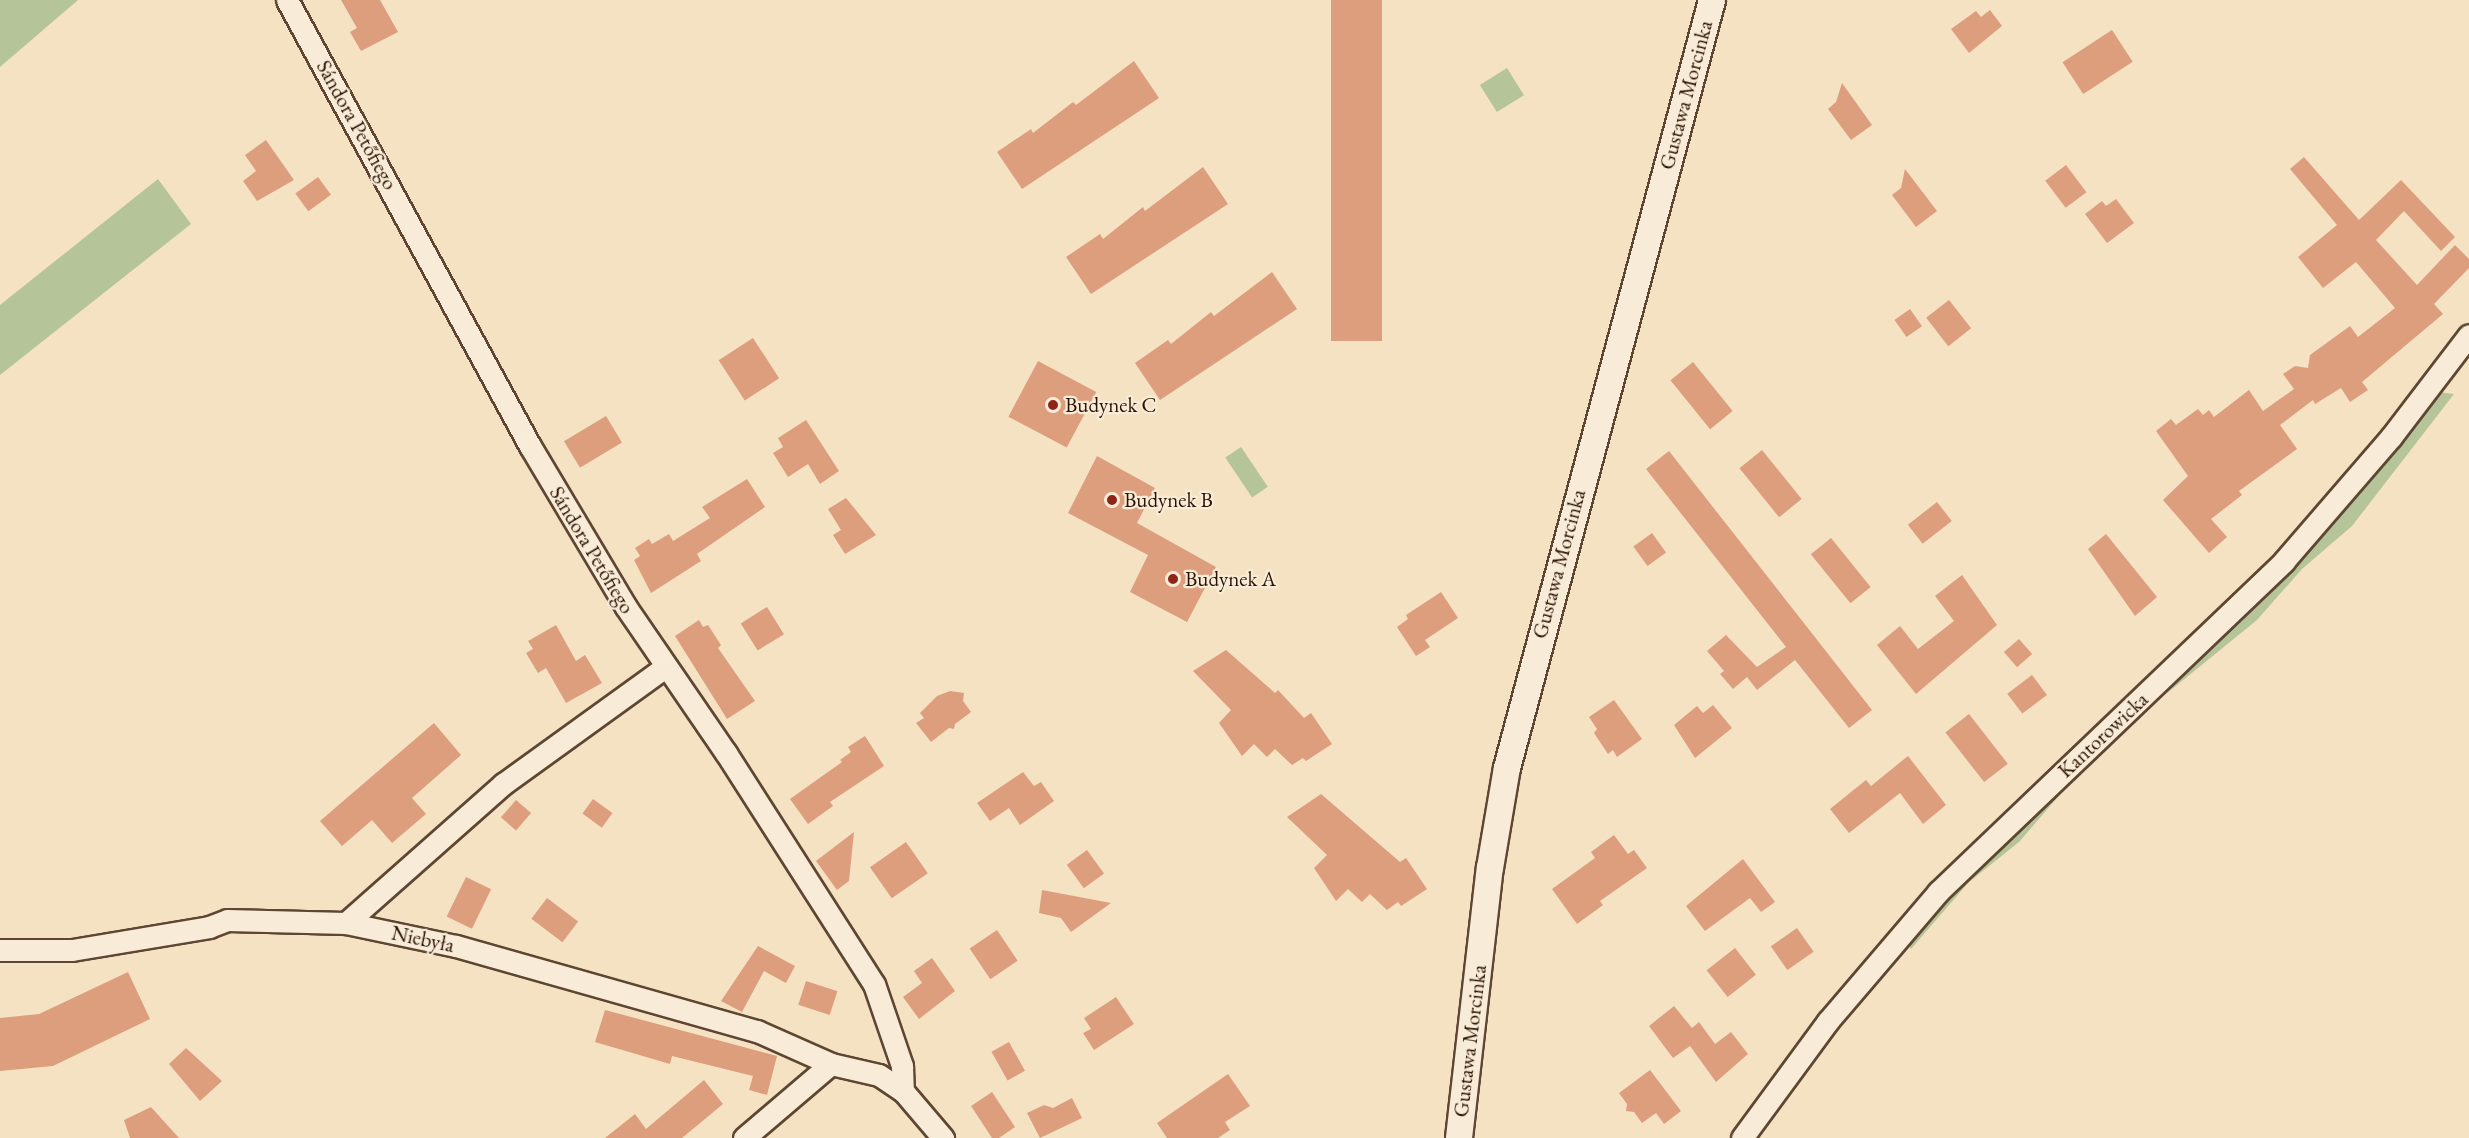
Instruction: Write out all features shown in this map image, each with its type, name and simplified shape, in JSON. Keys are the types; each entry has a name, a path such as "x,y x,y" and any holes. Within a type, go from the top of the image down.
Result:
{"street":[{"name":"Sándora Petőfiego","path":"287,0 530,446 664,668 726,753 874,984 902,1066 903,1091"},
{"name":"Gustawa Morcinka","path":"1459,1138 1490,868 1507,768 1712,0"},
{"name":"Kantorowicka","path":"1742,1138 1828,1021 1938,892 2284,561 2391,437 2469,335"},
{"path":"346,923 503,784 664,668"},
{"name":"Niebyła","path":"0,950 72,950 209,927 227,920 346,923 456,946 757,1030 831,1064"},
{"path":"744,1138 831,1064 879,1075 903,1091 942,1138"}],"green space":[{"path":"0,0 78,0 0,67"},
{"path":"1507,68 1524,95 1497,112 1480,85"},
{"path":"158,179 191,224 0,375 0,305"},
{"path":"2438,392 2454,394 2352,526 2302,569 2257,620 2166,694 2328,525"},
{"path":"1241,447 1268,487 1252,497 1225,458"},
{"path":"2076,776 2019,842 1969,882 1911,949 1906,942 1941,903"}],"building":[{"path":"341,0 380,0 398,32 361,51 350,32 357,28"},
{"path":"1331,0 1382,0 1382,341 1331,341"},
{"path":"1990,10 2002,26 1969,53 1951,29 1976,11 1981,17"},
{"path":"2112,30 2133,62 2083,94 2063,62"},
{"path":"1134,61 1159,98 1022,189 997,152 1031,129 1033,133 1073,102 1076,105"},
{"path":"1842,83 1872,125 1851,140 1828,109 1836,102"},
{"path":"266,140 294,180 257,201 243,181 256,171 245,155"},
{"path":"2304,157 2359,220 2401,180 2455,237 2441,251 2404,211 2376,240 2417,285 2455,245 2469,259 2469,268 2434,304 2443,314 2362,382 2368,390 2350,402 2341,388 2315,404 2313,400 2280,425 2297,449 2239,491 2242,495 2211,519 2227,537 2209,553 2163,500 2188,476 2156,431 2171,419 2176,425 2198,409 2203,415 2209,410 2214,417 2249,390 2263,411 2294,389 2283,374 2295,366 2308,368 2310,355 2350,326 2358,337 2395,308 2356,262 2323,288 2298,257 2337,225 2290,169"},
{"path":"2066,165 2086,192 2066,208 2045,181"},
{"path":"1203,167 1228,204 1091,294 1066,257 1100,234 1103,239 1143,207 1145,211"},
{"path":"1905,169 1937,211 1916,227 1892,195 1901,188"},
{"path":"318,177 331,195 308,211 295,193"},
{"path":"2116,199 2134,223 2107,243 2085,214 2102,201 2106,206"},
{"path":"1272,272 1297,309 1160,400 1135,363 1168,340 1171,344 1211,312 1214,316"},
{"path":"1949,300 1971,328 1948,346 1926,318"},
{"path":"1910,309 1922,326 1906,337 1894,320"},
{"path":"753,338 779,378 745,401 719,360"},
{"name":"Budynek C","path":"1038,361 1096,392 1067,448 1008,417"},
{"path":"1693,362 1733,411 1710,429 1670,380"},
{"path":"606,416 622,443 580,468 564,441"},
{"path":"806,420 839,471 820,484 808,464 788,477 773,453 783,447 778,438"},
{"path":"1762,450 1802,499 1779,517 1739,468"},
{"path":"1669,451 1872,710 1849,728 1795,660 1757,690 1747,677 1733,689 1720,674 1724,671 1707,651 1726,635 1757,667 1786,647 1646,469"},
{"path":"1097,456 1155,488 1137,523 1216,567 1187,622 1130,592 1148,555 1068,513"},
{"path":"747,479 765,507 697,554 701,561 651,593 634,560 640,556 635,548 649,539 652,544 669,534 673,541 710,518 702,507"},
{"path":"846,498 876,535 845,554 833,535 841,530 828,509"},
{"path":"1937,502 1952,521 1923,544 1908,525"},
{"path":"1652,533 1666,552 1647,566 1633,547"},
{"path":"2106,534 2157,597 2135,616 2088,549"},
{"path":"1831,538 1871,587 1850,603 1811,554"},
{"path":"1962,575 1997,625 1916,694 1877,645 1900,626 1918,649 1954,621 1935,596"},
{"path":"1441,592 1458,618 1425,640 1430,647 1416,656 1397,627 1408,619 1406,615"},
{"path":"767,607 784,634 758,651 741,623"},
{"path":"699,620 703,627 708,625 721,645 718,648 755,701 727,719 675,636"},
{"path":"556,625 576,661 585,655 602,683 566,703 546,668 538,673 526,653 533,649 528,641"},
{"path":"2019,639 2032,654 2017,667 2004,652"},
{"path":"1226,650 1275,693 1278,690 1304,718 1311,713 1332,744 1306,761 1303,758 1292,765 1275,749 1267,757 1254,744 1242,756 1219,723 1231,710 1193,671"},
{"path":"2032,675 2047,695 2022,714 2007,694"},
{"path":"950,691 964,693 963,701 971,712 955,724 954,729 949,728 931,742 916,723 924,718 920,713 937,696"},
{"path":"1614,700 1642,739 1617,757 1613,750 1608,754 1594,733 1597,729 1589,717"},
{"path":"1713,705 1732,728 1695,758 1674,725 1697,706 1703,713"},
{"path":"1969,714 2008,764 1984,782 1945,732"},
{"path":"434,723 461,755 412,798 426,814 392,843 372,820 342,846 320,821"},
{"path":"865,736 884,766 830,802 833,806 808,824 790,799 842,762 840,760 851,752 848,747"},
{"path":"1908,756 1946,805 1923,824 1900,793 1849,833 1830,809 1866,780 1871,786"},
{"path":"1023,772 1034,786 1041,782 1054,801 1020,825 1009,808 990,821 977,803"},
{"path":"1321,794 1400,862 1406,858 1427,889 1401,906 1398,902 1387,910 1370,894 1362,902 1348,889 1336,901 1314,868 1327,855 1287,817"},
{"path":"593,799 612,813 602,828 582,814"},
{"path":"516,800 531,813 516,830 501,817"},
{"path":"854,832 849,881 837,890 816,861"},
{"path":"1614,835 1628,854 1634,850 1647,868 1600,901 1603,905 1577,924 1552,889 1595,858 1591,852"},
{"path":"906,842 928,873 892,898 870,867"},
{"path":"1087,850 1104,873 1084,888 1067,865"},
{"path":"1743,859 1775,902 1761,912 1750,898 1705,931 1686,906"},
{"path":"466,877 491,889 472,929 447,917"},
{"path":"1042,890 1111,903 1071,932 1061,918 1039,913"},
{"path":"547,898 578,921 562,942 531,919"},
{"path":"1797,928 1814,952 1787,970 1771,946"},
{"path":"997,930 1018,961 990,979 970,948"},
{"path":"758,946 795,966 786,983 764,971 742,1012 721,1001"},
{"path":"1735,948 1756,975 1728,997 1707,970"},
{"path":"932,958 955,991 919,1019 903,997 922,983 914,971"},
{"path":"128,972 150,1019 53,1066 0,1071 0,1018 39,1014"},
{"path":"806,981 837,991 830,1015 798,1005"},
{"path":"1116,997 1134,1024 1094,1050 1083,1033 1091,1029 1084,1018"},
{"path":"1674,1006 1692,1028 1699,1022 1715,1044 1731,1032 1748,1054 1716,1082 1690,1046 1673,1058 1649,1026"},
{"path":"605,1010 777,1056 767,1095 749,1090 753,1076 672,1056 670,1064 595,1042"},
{"path":"1009,1042 1025,1071 1008,1081 992,1052"},
{"path":"186,1048 222,1081 200,1101 169,1064"},
{"path":"1650,1070 1681,1111 1664,1124 1656,1113 1642,1123 1634,1112 1626,1111 1627,1104 1619,1093"},
{"path":"1228,1074 1250,1106 1225,1122 1230,1130 1218,1138 1167,1138 1157,1123"},
{"path":"704,1080 723,1104 682,1138 605,1138 635,1114 646,1129"},
{"path":"992,1092 1015,1127 999,1138 992,1138 971,1106"},
{"path":"1072,1098 1082,1118 1040,1138 1027,1113 1044,1105 1053,1108"},
{"path":"151,1107 179,1138 130,1138 124,1120"}],"place":[{"name":"Budynek C","path":"1053,405"},
{"name":"Budynek B","path":"1112,500"},
{"name":"Budynek A","path":"1173,579"}]}
